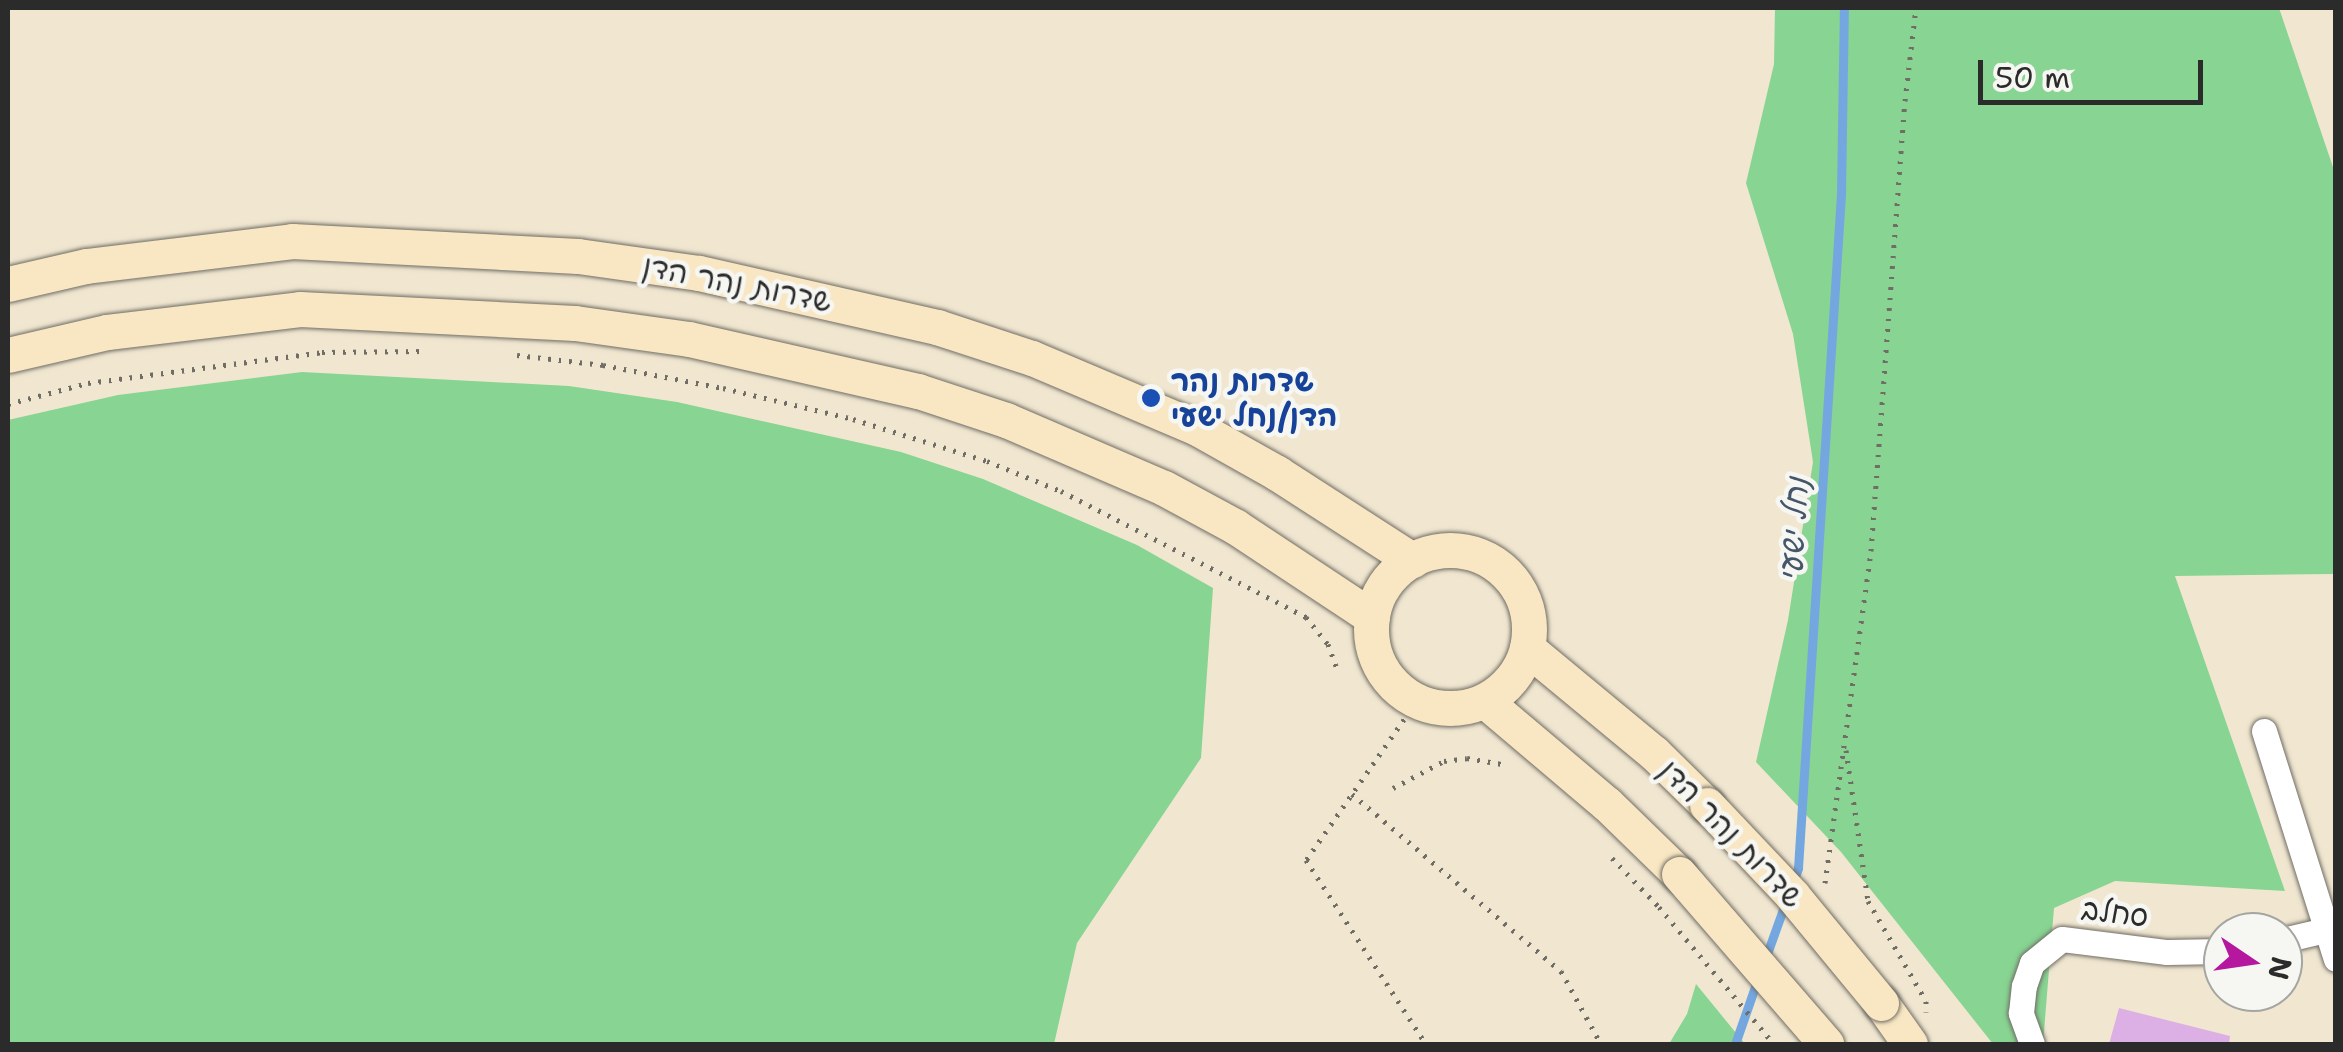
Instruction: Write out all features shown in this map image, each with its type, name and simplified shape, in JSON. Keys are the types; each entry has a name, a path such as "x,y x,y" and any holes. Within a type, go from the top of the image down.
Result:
{"main road":[{"name":"שדרות נהר הדן","path":"8,284 86,266 292,241 578,256 699,274 937,326 1032,358 1199,430 1277,472 1412,560"},
{"path":"8,355 107,332 300,308 575,323 689,339 918,391 1006,420 1164,488 1236,528 1372,616"},
{"path":"1436,551 1462,551 1487,559 1508,575 1522,596 1529,622 1527,648 1518,669 1485,701 1462,708 1416,702 1398,690 1375,657 1372,616 1385,583 1412,560 1436,551"},
{"name":"שדרות נהר הדן","path":"1527,648 1654,754 1707,805 1792,895 1881,1003 1918,1030"},
{"path":"1485,701 1608,804 1679,874 1826,1044"}],"street":[{"path":"2264,731 2336,959"},
{"path":"2303,935 2326,930"},
{"name":"סחלב","path":"2032,1044 2021,1013 2024,986 2032,963 2062,939 2167,952 2203,951"}],"path":[{"path":"1824,894 1871,552 1904,101 1916,8"},
{"path":"8,404 88,383 322,352 431,351"},
{"path":"514,355 603,365 723,388 853,419 987,461 1062,492 1306,617 1328,644 1338,671"},
{"path":"1416,702 1306,860 1426,1044"},
{"path":"1845,742 1868,902 1926,1000 1918,1030"},
{"path":"1394,788 1444,760 1467,758 1512,766"},
{"path":"1352,794 1561,971 1600,1044"},
{"path":"1610,856 1659,906 1774,1044"}],"green space":[{"path":"1775,8 2279,8 2335,173 2335,574 2175,576 2285,891 2115,881 2054,908 2043,1044 1993,1044 1841,852 1756,762 1788,620 1813,462 1793,334 1746,183 1774,64"},
{"path":"302,372 569,386 677,402 901,452 983,479 1137,545 1213,588 1201,758 1077,943 1054,1044 8,1044 8,420 118,395"},
{"path":"1696,984 1745,1044 1669,1044 1687,1014"}],"building":[{"path":"2119,1008 2230,1036 2229,1044 2109,1044"}],"waterway":[{"name":"נחל ישעי","path":"1793,882 1798,868 1841,194 1844,8"},
{"name":"נחל ישעי","path":"1764,962 1786,901"},
{"name":"נחל ישעי","path":"1735,1044 1757,981"}],"place":[{"name":"שדרות נהר הדן/נחל ישעי","path":"1151,398"}]}
